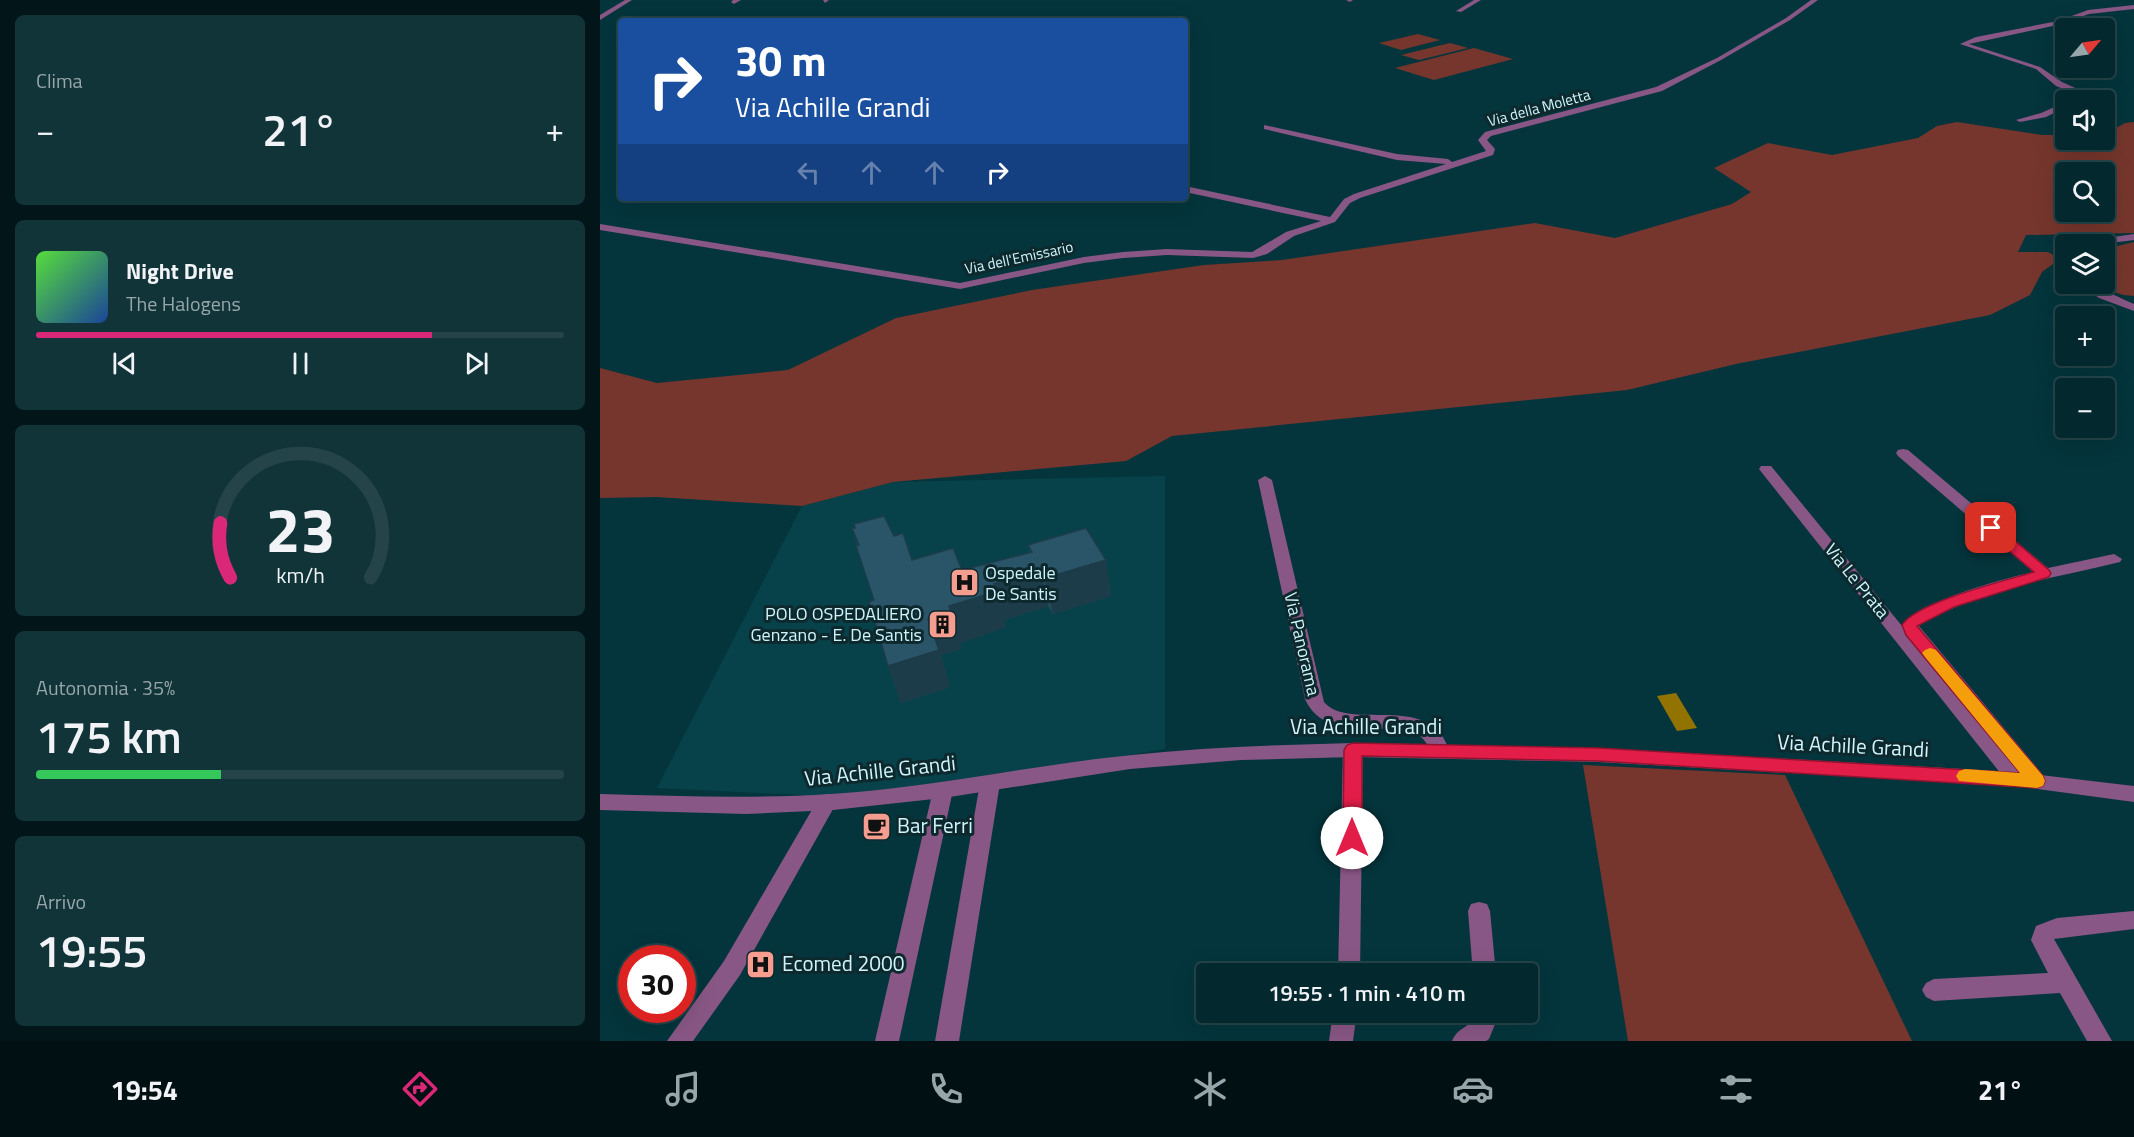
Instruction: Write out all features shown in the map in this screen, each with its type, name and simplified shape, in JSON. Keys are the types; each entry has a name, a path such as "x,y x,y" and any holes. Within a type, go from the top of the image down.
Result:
{"street":[{"path":"600,18 629,0"},
{"path":"1458,11 1479,0"},
{"name":"Via della Moletta","path":"1332,220 1345,203 1355,197 1491,152 1482,140 1488,134 1666,86 1740,47 1815,0"},
{"path":"2074,90 2057,83 2039,69 1963,44 1975,39 2060,23 2085,12 2134,7"},
{"path":"2020,120 2055,110"},
{"path":"1267,126 1406,159 1435,162 1466,161"},
{"path":"1188,190 1332,220"},
{"name":"Via dell'Emissario","path":"600,227 960,286 1114,256 1167,252 1253,255 1263,252 1290,234 1332,220"},
{"path":"2115,240 2134,237"},
{"path":"2100,294 2134,308"},
{"path":"1903,453 2044,573"},
{"name":"Via Le Prata","path":"1766,469 2016,779"},
{"name":"Via Panorama","path":"1265,480 1314,699 1319,709 1332,718 1415,723 1434,736 1440,750"},
{"name":"Via Le Prata","path":"2037,781 1912,631 1910,625 1914,620 1948,604 2044,573 2114,559"},
{"path":"1349,963 1353,750"},
{"name":"Via Achille Grandi","path":"600,802 735,806 827,802 943,790 1141,761 1240,753 1353,750 1598,755 2016,779 2134,794"},
{"path":"947,1041 990,783"},
{"path":"887,1041 943,790"},
{"path":"679,1041 732,968 827,802"},
{"path":"1479,911 1484,963"},
{"path":"2100,1041 2043,944 2044,933 2057,928 2134,920"},
{"path":"1934,990 2064,982"},
{"path":"1341,1041 1343,1023"},
{"path":"1464,1041 1481,1031 1484,1023"}],"shaded area":[{"path":"1418,34 1440,40 1401,50 1379,43"},
{"path":"1450,43 1468,48 1419,60 1401,55"},
{"path":"1474,48 1513,59 1434,80 1395,68"},
{"path":"1957,122 2055,135 2055,150 2115,150 2115,128 2125,123 2134,122 2134,233 2026,235 2018,252 2048,252 2055,256 2055,263 2042,272 2030,295 1990,315 1736,364 1627,390 1172,436 1126,461 893,482 802,506 656,497 600,498 600,368 657,383 788,370 896,318 1032,290 1204,265 1282,260 1535,223 1615,238 1732,204 1751,192 1714,168 1768,143 1832,155 1918,138 1937,126"},
{"path":"2134,242 2134,296 2115,292 2115,247"},
{"name":"Ospedale De Santis","path":"1165,476 1165,749 965,782 822,796 657,788 802,506 893,482"},
{"path":"1676,693 1697,728 1677,731 1657,696"},
{"path":"1583,765 1785,775 1912,1041 1628,1041"}],"building":[{"path":"884,516 894,536 903,533 912,560 953,548 962,570 1032,552 1028,545 1086,528 1106,560 1045,578 1041,570 994,584 998,591 949,606 951,612 928,619 939,650 888,666 869,602 874,600 852,528 855,528 854,524"}],"slow traffic":[{"path":"1930,653 2037,781 1965,776"}],"place":[{"name":"Ospedale De Santis","path":"964,583"},
{"name":"POLO OSPEDALIERO Genzano - E. De Santis","path":"943,624"},
{"name":"Bar Ferri","path":"876,826"},
{"name":"Ecomed 2000","path":"761,964"}],"route":[{"path":"1352,838 1353,750 1598,755 2037,781 1912,631 1910,625 1914,620 1948,604 2044,573 1991,528"}]}
